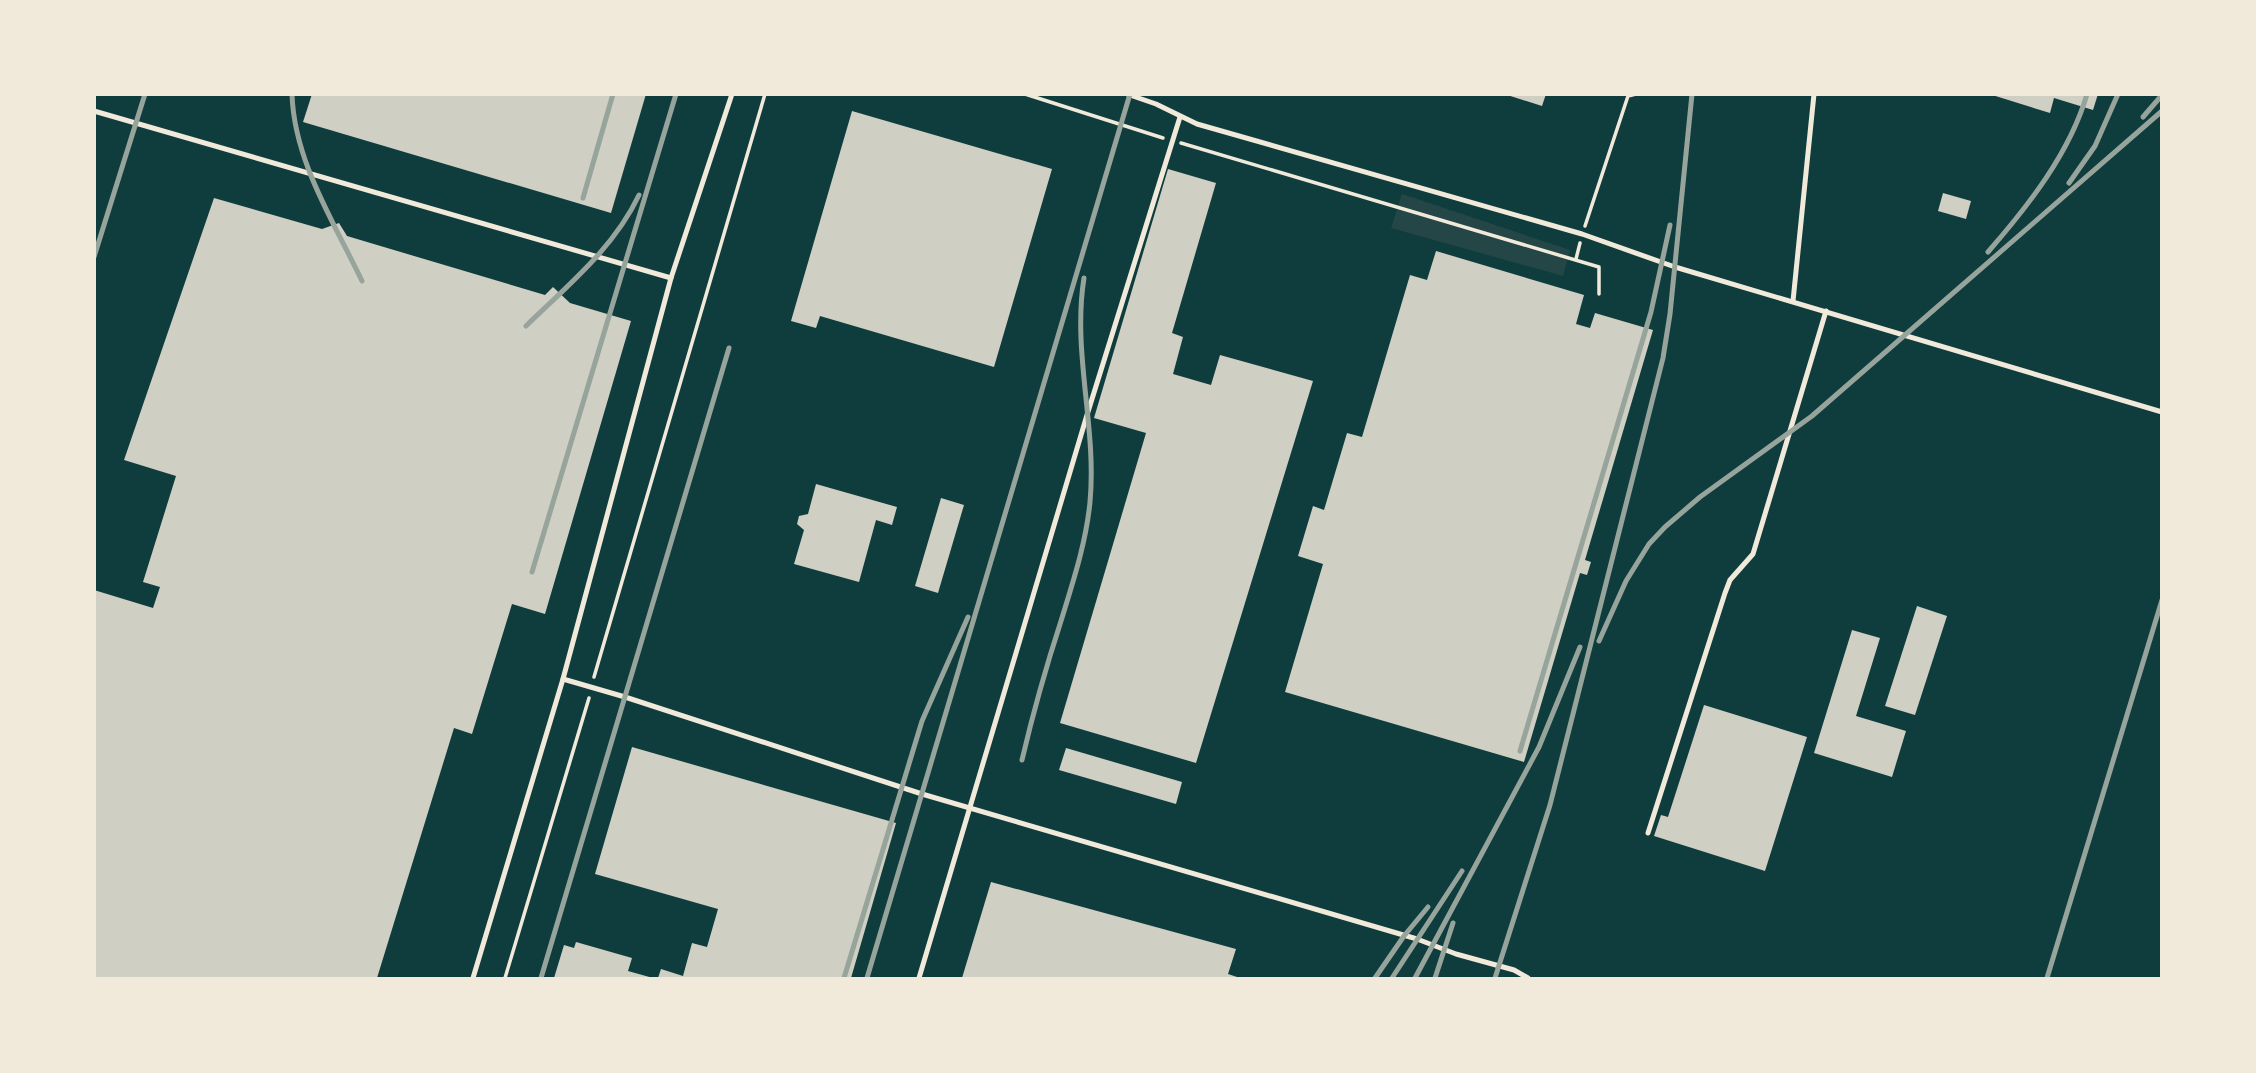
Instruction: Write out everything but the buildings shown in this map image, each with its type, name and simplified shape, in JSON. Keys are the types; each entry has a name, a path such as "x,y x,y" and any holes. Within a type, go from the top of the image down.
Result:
{"lane":[{"path":"473,978 563,680 671,278 732,94"},
{"path":"1127,94 1156,104 1197,124 1582,234 1662,263 2161,412"},
{"path":"1793,301 1814,94"},
{"path":"94,111 671,278"},
{"path":"919,978 1087,415 1180,117"},
{"path":"1648,833 1725,593 1730,580 1753,554 1826,311"},
{"path":"563,680 922,794 1417,939 1456,954 1514,970 1528,978"}],"path":[{"path":"505,978 765,94"},
{"path":"1025,94 1172,141 1599,267 1599,294"},
{"path":"1576,260 1582,234 1628,96 1636,94"}],"shaded area":[{"path":"1402,194 1570,250 1563,276 1391,228"}],"railway":[{"path":"94,257 145,94"},
{"path":"292,94 294,119 308,167 362,281"},
{"path":"583,198 613,94"},
{"path":"532,572 676,94"},
{"path":"867,978 1130,94"},
{"path":"1495,978 1550,805 1663,358 1670,314 1692,94"},
{"path":"1988,252 2018,216 2059,158 2080,116 2087,94"},
{"path":"2069,183 2095,146 2118,94"},
{"path":"2143,117 2162,95"},
{"path":"1599,641 1626,581 1649,544 1665,527 1700,497 1812,416 2162,111"},
{"path":"526,326 603,249 617,232 639,195"},
{"path":"1520,751 1651,312 1670,225"},
{"path":"1022,760 1078,562 1090,502 1090,446 1081,334 1084,278"},
{"path":"541,978 729,348"},
{"path":"2047,978 2162,600"},
{"path":"844,978 922,721 968,617"},
{"path":"1415,978 1539,747 1580,647"},
{"path":"1392,978 1462,871"},
{"path":"1375,978 1428,907"},
{"path":"1435,978 1453,923"}]}
